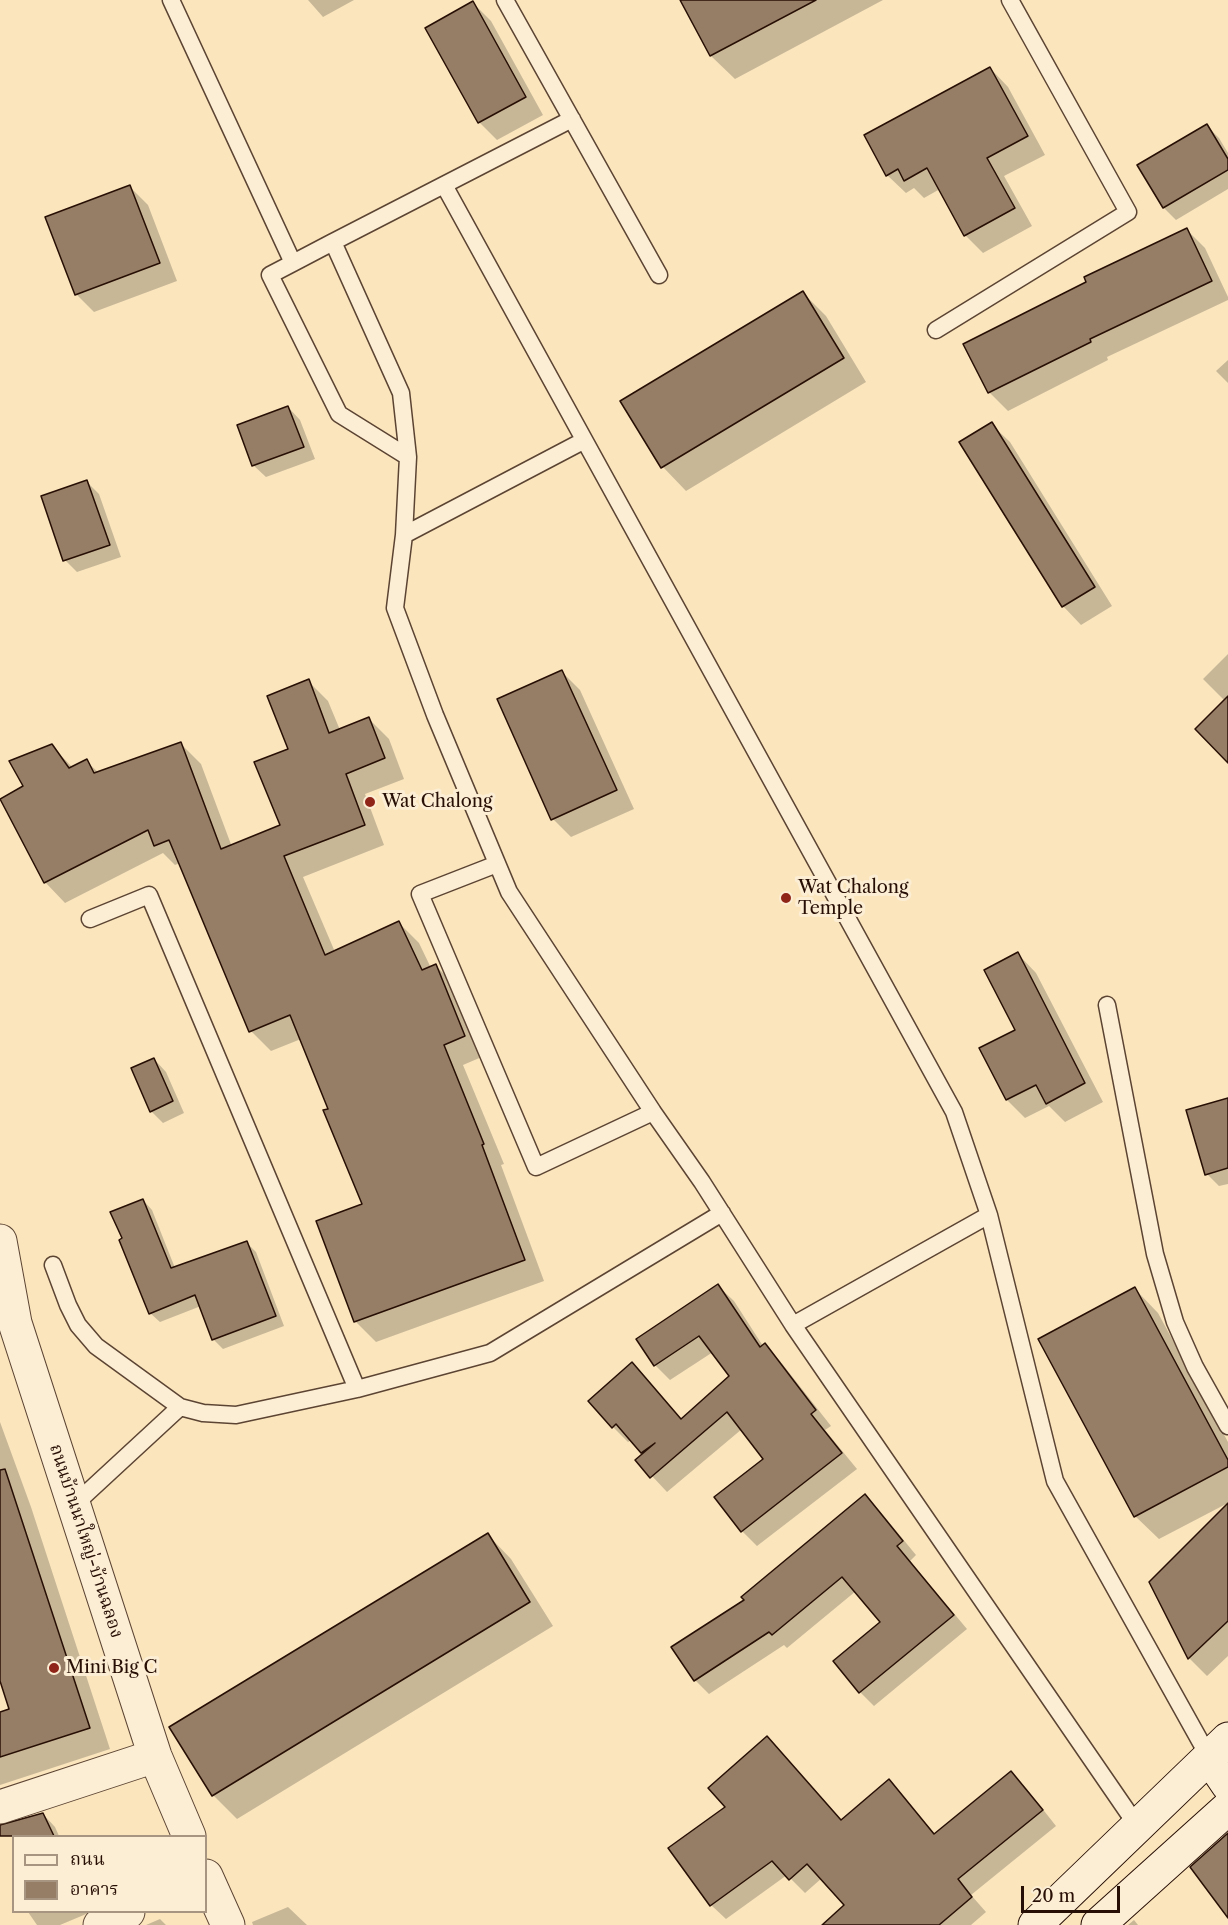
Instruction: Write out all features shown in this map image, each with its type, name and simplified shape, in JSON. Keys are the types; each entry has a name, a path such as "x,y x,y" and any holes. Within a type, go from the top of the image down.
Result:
{"street":[{"name":"ถนนบ้านนาใหญ่-บ้านฉลอง","path":"0,1241 7,1324 75,1504 155,1756 189,1835"},
{"path":"1035,1925 1218,1748 1228,1785"},
{"path":"0,1807 155,1756"},
{"path":"1098,1925 1228,1808"},
{"path":"1138,1827 1163,1865"},
{"path":"207,1878 228,1925"},
{"path":"100,1925 124,1913"}],"lane":[{"path":"171,0 292,263"},
{"path":"505,0 658,275"},
{"path":"936,330 1128,212 1010,0"},
{"path":"408,457 339,414 270,275 572,119"},
{"path":"444,185 954,1112 989,1215 1055,1480 1218,1748"},
{"path":"333,242 401,393 408,457 404,536 395,608 435,715 508,892 702,1182 793,1325 1138,1827"},
{"path":"404,536 583,441"},
{"path":"496,864 420,894 536,1167 654,1112"},
{"path":"90,919 149,894 357,1389"},
{"path":"1107,1005 1155,1254 1175,1322 1195,1367 1228,1426"},
{"path":"53,1265 78,1325 96,1346 180,1407 203,1413 236,1415 357,1389 490,1353 722,1214"},
{"path":"793,1325 989,1215"},
{"path":"75,1504 180,1407"}],"building":[{"path":"680,0 816,0 710,56"},
{"path":"473,1 526,97 478,123 425,28"},
{"path":"990,67 1028,136 987,158 1015,208 964,236 927,168 904,181 898,169 886,176 864,135"},
{"path":"1207,124 1228,159 1228,170 1163,208 1137,165"},
{"path":"130,185 160,263 75,295 45,217"},
{"path":"1187,228 1212,281 1090,339 1091,342 988,393 963,344 1086,282 1084,277"},
{"path":"803,291 844,358 661,468 620,401"},
{"path":"288,406 304,447 252,466 237,425"},
{"path":"992,422 1095,587 1062,607 959,442"},
{"path":"87,480 110,545 63,561 41,496"},
{"path":"562,670 617,790 551,820 497,699"},
{"path":"309,679 329,733 369,717 385,758 346,774 365,825 284,856 325,955 399,921 422,970 436,964 465,1036 444,1045 484,1144 482,1145 525,1260 354,1322 316,1221 362,1204 323,1110 328,1109 290,1015 249,1032 169,840 154,846 148,830 44,883 0,799 23,786 9,761 52,744 69,768 87,759 94,773 181,742 221,849 280,825 254,762 288,749 267,696"},
{"path":"1228,696 1228,763 1195,729"},
{"path":"1018,952 1085,1083 1046,1104 1036,1085 1006,1100 979,1048 1015,1030 984,970"},
{"path":"154,1058 173,1101 150,1112 131,1068"},
{"path":"1228,1098 1228,1168 1205,1175 1186,1110"},
{"path":"143,1199 171,1268 247,1241 276,1316 212,1340 195,1295 149,1314 119,1240 122,1238 110,1212"},
{"path":"718,1284 760,1347 765,1343 816,1410 811,1414 842,1453 741,1532 714,1497 763,1459 727,1412 650,1478 635,1460 655,1443 641,1453 616,1424 612,1428 588,1401 632,1362 681,1419 729,1376 699,1336 654,1366 636,1339"},
{"path":"1135,1287 1228,1460 1228,1467 1134,1517 1038,1339"},
{"path":"5,1469 90,1728 0,1757 0,1712 9,1709 0,1681 0,1470"},
{"path":"865,1494 903,1541 897,1546 954,1615 859,1693 833,1661 880,1622 842,1577 772,1635 769,1632 694,1681 671,1647 744,1600 741,1597"},
{"path":"1228,1503 1228,1621 1188,1659 1149,1582"},
{"path":"488,1533 530,1602 212,1796 169,1727"},
{"path":"767,1736 841,1820 889,1779 934,1834 1011,1771 1043,1810 958,1879 972,1897 939,1925 822,1925 844,1905 807,1864 789,1880 772,1861 710,1906 668,1848 725,1807 708,1788"},
{"path":"43,1813 54,1835 0,1836 0,1825"},
{"path":"1228,1833 1228,1918 1190,1867"}],"place":[{"name":"Wat Chalong","path":"370,802"},
{"name":"Wat Chalong Temple","path":"786,898"},
{"name":"Mini Big C","path":"54,1668"}]}
